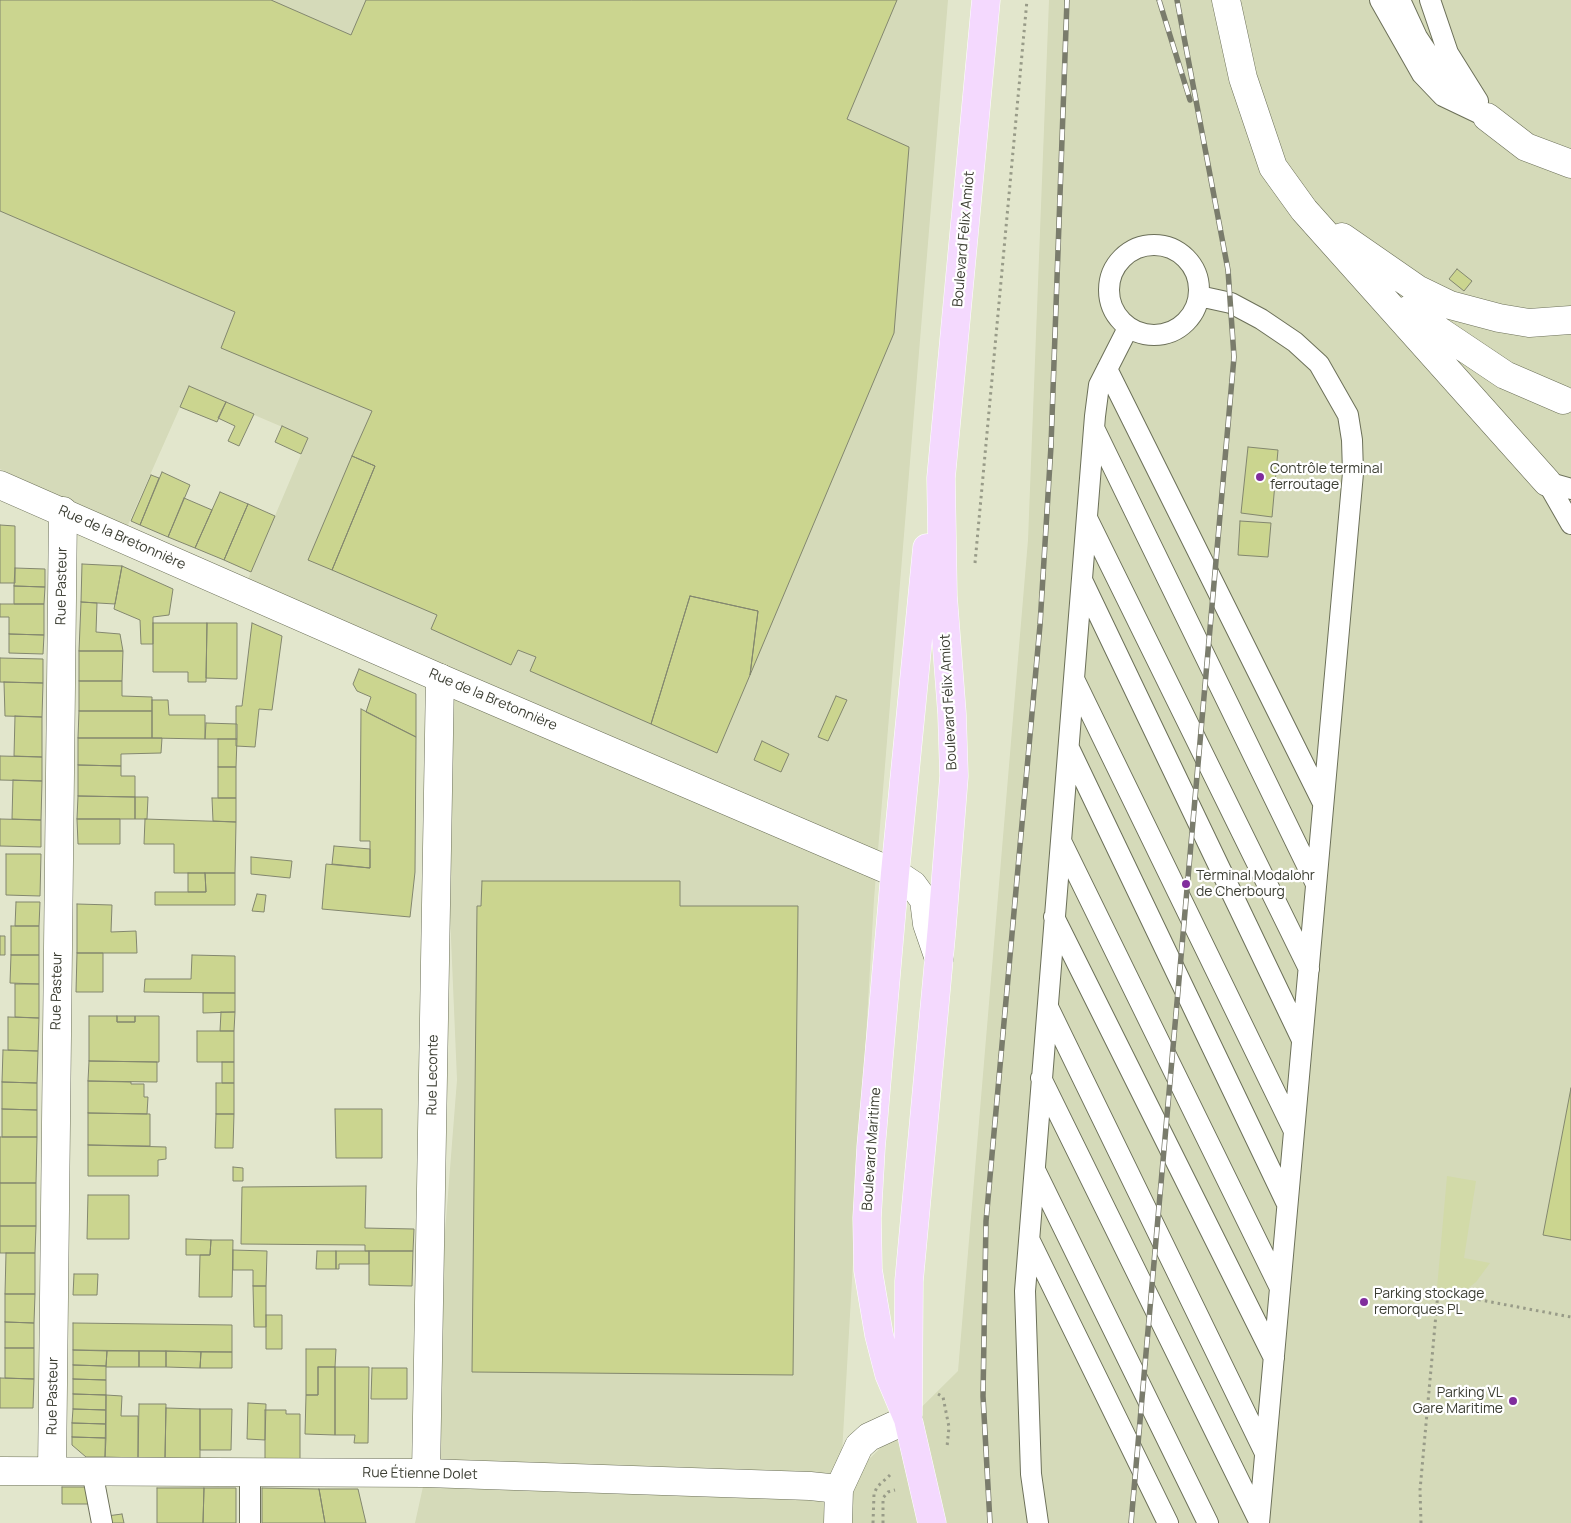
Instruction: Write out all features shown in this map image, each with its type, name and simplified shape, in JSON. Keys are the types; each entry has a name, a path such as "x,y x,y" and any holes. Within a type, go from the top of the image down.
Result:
{"main road":[{"name":"Boulevard Félix Amiot","path":"895,873 928,541 941,478 986,0"},
{"name":"Boulevard Félix Amiot","path":"939,959 954,776 943,596 941,478"},
{"name":"Boulevard Maritime","path":"895,873 871,1147 867,1218 868,1270 879,1335 889,1374 908,1419"},
{"path":"932,1523 908,1419 909,1281 939,959"}],"street":[{"path":"1226,0 1244,78 1273,167 1304,210 1565,490"},
{"path":"1487,117 1526,147 1571,164"},
{"path":"1304,210 1417,289 1450,305 1499,318 1529,323 1571,320"},
{"path":"1304,210 1411,313 1505,375 1570,403"},
{"name":"Rue de la Bretonnière","path":"0,485 440,678 895,873 913,885 924,900 927,924 939,959"},
{"name":"Rue Pasteur","path":"52,1471 63,511"},
{"name":"Rue Leconte","path":"426,1473 440,678"},
{"path":"838,1523 840,1489 859,1446 869,1437 908,1419"},
{"name":"Rue Étienne Dolet","path":"0,1470 426,1473 810,1486 840,1489"}],"lane":[{"path":"1380,0 1422,74 1442,96 1487,117"},
{"path":"1400,0 1418,38 1449,85 1487,117"},
{"path":"1431,3 1448,53 1487,117"},
{"path":"1157,245 1178,252 1193,268 1198,281 1199,296 1195,311 1186,323 1172,332 1157,336 1142,334 1128,328 1117,317 1111,304 1109,289 1112,275 1118,262 1129,252 1143,246 1157,245"},
{"path":"1199,296 1231,303 1260,319 1295,342 1319,364 1348,415 1352,440 1353,473 1259,1522"},
{"path":"1038,1523 1031,1474 1025,1291 1034,1169 1094,428 1100,385 1128,328"},
{"path":"1107,369 1323,803"},
{"path":"1094,428 1316,884"},
{"path":"1565,490 1571,502"},
{"path":"1565,490 1571,508"},
{"path":"1565,490 1571,513"},
{"path":"1565,490 1571,518"},
{"path":"1565,490 1571,524"},
{"path":"1087,517 1309,969"},
{"path":"1082,580 1302,1040"},
{"path":"1074,678 1294,1131"},
{"path":"1068,746 1287,1204"},
{"path":"1061,840 1280,1288"},
{"path":"1054,918 1274,1358"},
{"path":"1048,1006 1265,1453"},
{"path":"1042,1078 1259,1522"},
{"path":"1034,1169 1208,1523"},
{"path":"1029,1239 1168,1523"},
{"path":"92,1471 102,1523"},
{"path":"250,1472 250,1523"}],"path":[{"path":"1421,1523 1420,1490 1438,1292 1571,1317"},
{"path":"873,1523 874,1494 877,1487 894,1472"}],"shaded area":[{"path":"0,0 948,0 874,899 840,1488 958,1371 1028,540 1049,0 1571,0 1571,1523 415,1523 426,1473 457,1080 440,678 243,591 308,438 189,387 127,527 0,469"},
{"path":"1447,1176 1476,1181 1464,1258 1490,1263 1476,1282 1463,1292 1437,1288"}],"building":[{"path":"0,0 271,0 351,35 366,0 897,0 847,119 909,147 894,333 750,675 758,611 690,596 651,724 530,671 536,657 518,650 511,665 431,629 437,615 332,570 375,466 352,456 372,411 221,348 235,312 0,211"},
{"path":"1457,269 1472,281 1464,291 1449,279"},
{"path":"189,386 226,402 217,422 180,407"},
{"path":"226,402 254,414 239,446 228,441 235,426 218,418"},
{"path":"282,426 308,438 301,454 275,442"},
{"name":"Contrôle terminal ferroutage","path":"1248,447 1278,450 1272,517 1241,513"},
{"path":"352,456 375,466 332,570 308,560"},
{"path":"162,472 190,485 168,537 140,525"},
{"path":"151,475 159,478 140,525 131,521"},
{"path":"220,492 248,504 224,560 195,548"},
{"path":"184,498 212,510 195,548 168,537"},
{"path":"248,504 275,516 251,572 224,560"},
{"path":"1240,521 1271,523 1268,557 1238,555"},
{"path":"0,525 15,526 15,583 0,583"},
{"path":"82,564 122,566 115,604 81,602"},
{"path":"122,566 173,589 169,615 153,617 153,644 141,644 140,620 114,609"},
{"path":"15,568 45,569 45,587 14,586"},
{"path":"14,586 45,587 44,604 14,604"},
{"path":"690,596 758,611 750,675 717,753 651,724"},
{"path":"81,602 97,603 96,632 120,634 123,651 79,651"},
{"path":"0,604 44,604 44,635 9,634 9,617 0,617"},
{"path":"153,623 207,623 206,682 188,682 188,672 153,672"},
{"path":"207,623 237,623 237,679 206,678"},
{"path":"252,623 282,636 272,710 259,709 255,747 236,746 236,706 242,706"},
{"path":"9,634 44,635 43,654 9,653"},
{"path":"79,651 123,651 122,681 79,681"},
{"path":"0,658 43,659 43,683 0,682"},
{"path":"359,669 416,694 416,737 366,712 371,697 357,691 353,684"},
{"path":"79,681 122,681 122,696 152,697 152,711 79,711"},
{"path":"4,682 43,683 42,717 5,716"},
{"path":"836,696 847,700 828,741 818,737"},
{"path":"152,700 168,700 169,715 205,715 205,739 152,738"},
{"path":"361,709 416,737 415,872 410,917 322,909 326,864 370,868 370,841 360,841"},
{"path":"79,711 152,711 152,738 78,738"},
{"path":"15,716 42,717 42,757 14,756"},
{"path":"206,723 237,724 237,739 205,739"},
{"path":"78,738 162,738 161,753 121,754 121,766 78,765"},
{"path":"218,739 237,739 236,767 218,767"},
{"path":"762,741 789,754 781,772 754,760"},
{"path":"0,756 42,757 42,781 0,780"},
{"path":"78,765 121,766 121,776 135,776 135,797 78,796"},
{"path":"218,767 236,767 236,798 218,798"},
{"path":"13,780 42,781 41,820 12,819"},
{"path":"78,796 135,797 135,819 77,819"},
{"path":"135,797 148,797 147,819 135,819"},
{"path":"212,798 236,798 236,822 213,821"},
{"path":"0,819 41,820 41,847 0,846"},
{"path":"77,819 120,819 120,844 78,844"},
{"path":"145,819 236,822 235,873 174,873 174,844 144,844"},
{"path":"334,846 370,849 370,868 332,864"},
{"path":"6,854 41,854 40,896 6,895"},
{"path":"251,857 292,861 290,878 251,874"},
{"path":"188,873 205,873 206,892 188,892"},
{"path":"205,873 235,873 235,905 155,905 155,892 206,892"},
{"path":"482,881 680,881 680,906 798,906 793,1375 472,1372 477,906 481,906"},
{"path":"257,894 266,895 264,912 252,911"},
{"path":"16,902 40,902 39,926 15,926"},
{"path":"77,904 112,905 111,932 136,931 137,953 77,953"},
{"path":"11,926 39,926 39,955 11,955"},
{"path":"0,936 5,936 5,955 0,955"},
{"path":"77,953 103,953 103,992 76,992"},
{"path":"11,955 39,955 39,984 10,983"},
{"path":"192,955 235,956 235,993 144,992 145,979 191,979"},
{"path":"15,984 39,984 39,1018 15,1017"},
{"path":"203,993 235,993 235,1012 203,1013"},
{"path":"221,1012 235,1012 234,1031 220,1031"},
{"path":"89,1016 117,1016 117,1022 135,1022 135,1016 159,1016 159,1062 89,1061"},
{"path":"117,1016 135,1016 135,1022 117,1022"},
{"path":"8,1017 39,1018 38,1051 8,1050"},
{"path":"197,1031 234,1031 234,1062 197,1062"},
{"path":"3,1050 38,1051 37,1083 2,1082"},
{"path":"89,1061 157,1062 157,1082 88,1081"},
{"path":"222,1062 234,1062 234,1083 222,1083"},
{"path":"88,1081 144,1084 144,1097 148,1097 147,1114 88,1113"},
{"path":"2,1082 37,1083 37,1110 2,1109"},
{"path":"216,1083 234,1083 234,1114 216,1114"},
{"path":"1571,1088 1571,1240 1543,1235"},
{"path":"2,1109 37,1110 37,1137 2,1137"},
{"path":"335,1109 382,1109 382,1158 336,1158"},
{"path":"88,1113 150,1114 150,1146 88,1145"},
{"path":"216,1114 234,1114 233,1148 215,1148"},
{"path":"0,1137 37,1137 36,1183 0,1183"},
{"path":"88,1145 166,1147 166,1159 158,1160 158,1176 88,1176"},
{"path":"233,1167 243,1168 243,1181 233,1181"},
{"path":"0,1183 36,1183 36,1226 0,1226"},
{"path":"366,1186 365,1228 414,1229 413,1251 365,1251 365,1245 241,1244 242,1187"},
{"path":"88,1195 129,1195 129,1239 87,1239"},
{"path":"0,1226 36,1226 35,1253 0,1253"},
{"path":"186,1239 211,1240 210,1255 186,1255"},
{"path":"211,1240 233,1240 232,1297 199,1297 200,1255 210,1255"},
{"path":"233,1250 267,1251 266,1286 253,1286 253,1270 233,1270"},
{"path":"317,1251 336,1251 336,1269 316,1269"},
{"path":"336,1251 369,1251 369,1264 339,1264 339,1269 336,1269"},
{"path":"369,1251 413,1251 412,1286 369,1285"},
{"path":"6,1253 35,1253 35,1294 5,1294"},
{"path":"74,1274 98,1274 97,1295 73,1295"},
{"path":"253,1286 266,1286 266,1327 254,1327"},
{"path":"5,1294 35,1294 34,1323 5,1322"},
{"path":"266,1315 282,1315 282,1349 266,1349"},
{"path":"5,1322 34,1323 34,1348 5,1348"},
{"path":"73,1323 232,1325 232,1352 73,1350"},
{"path":"5,1348 34,1348 34,1379 5,1378"},
{"path":"306,1349 336,1349 335,1367 318,1367 318,1395 306,1395"},
{"path":"73,1350 107,1351 106,1366 73,1365"},
{"path":"107,1351 139,1351 139,1367 106,1367"},
{"path":"139,1351 166,1351 166,1367 139,1367"},
{"path":"166,1351 201,1352 200,1368 166,1367"},
{"path":"201,1352 232,1352 232,1368 200,1368"},
{"path":"73,1365 106,1366 106,1380 73,1379"},
{"path":"318,1367 335,1367 335,1435 305,1434 306,1395 318,1395"},
{"path":"335,1367 369,1367 368,1443 354,1443 355,1435 335,1435"},
{"path":"372,1368 407,1368 407,1399 371,1399"},
{"path":"0,1378 34,1379 33,1408 0,1408"},
{"path":"73,1379 106,1380 106,1395 73,1394"},
{"path":"73,1394 106,1395 106,1410 73,1409"},
{"path":"106,1395 122,1396 121,1416 138,1416 138,1458 105,1457"},
{"path":"248,1403 266,1404 265,1440 247,1439"},
{"path":"139,1404 166,1404 165,1458 138,1458"},
{"path":"166,1408 200,1409 200,1459 165,1458"},
{"path":"73,1409 106,1410 106,1424 72,1423"},
{"path":"200,1409 232,1409 231,1450 200,1450"},
{"path":"265,1410 286,1410 286,1414 300,1414 300,1459 265,1460"},
{"path":"72,1423 106,1424 106,1438 72,1437"},
{"path":"72,1437 106,1438 105,1457 86,1457 72,1445"},
{"path":"62,1487 88,1487 90,1504 62,1504"},
{"path":"157,1488 204,1488 203,1523 157,1523"},
{"path":"204,1488 236,1488 236,1523 203,1523"},
{"path":"262,1488 319,1489 325,1523 262,1523"},
{"path":"319,1489 358,1489 366,1523 325,1523"},
{"path":"122,1514 124,1523 108,1523 107,1516"}],"railway":[{"path":"990,1523 983,1396 986,1221 1040,625 1051,446 1067,0"},
{"path":"1159,0 1190,100"},
{"path":"1131,1523 1234,357 1228,270 1177,0"}],"place":[{"name":"Contrôle terminal ferroutage","path":"1260,477"},
{"name":"Terminal Modalohr de Cherbourg","path":"1186,884"},
{"name":"Parking stockage remorques PL","path":"1364,1302"},
{"name":"Parking VL Gare Maritime","path":"1513,1401"}]}
